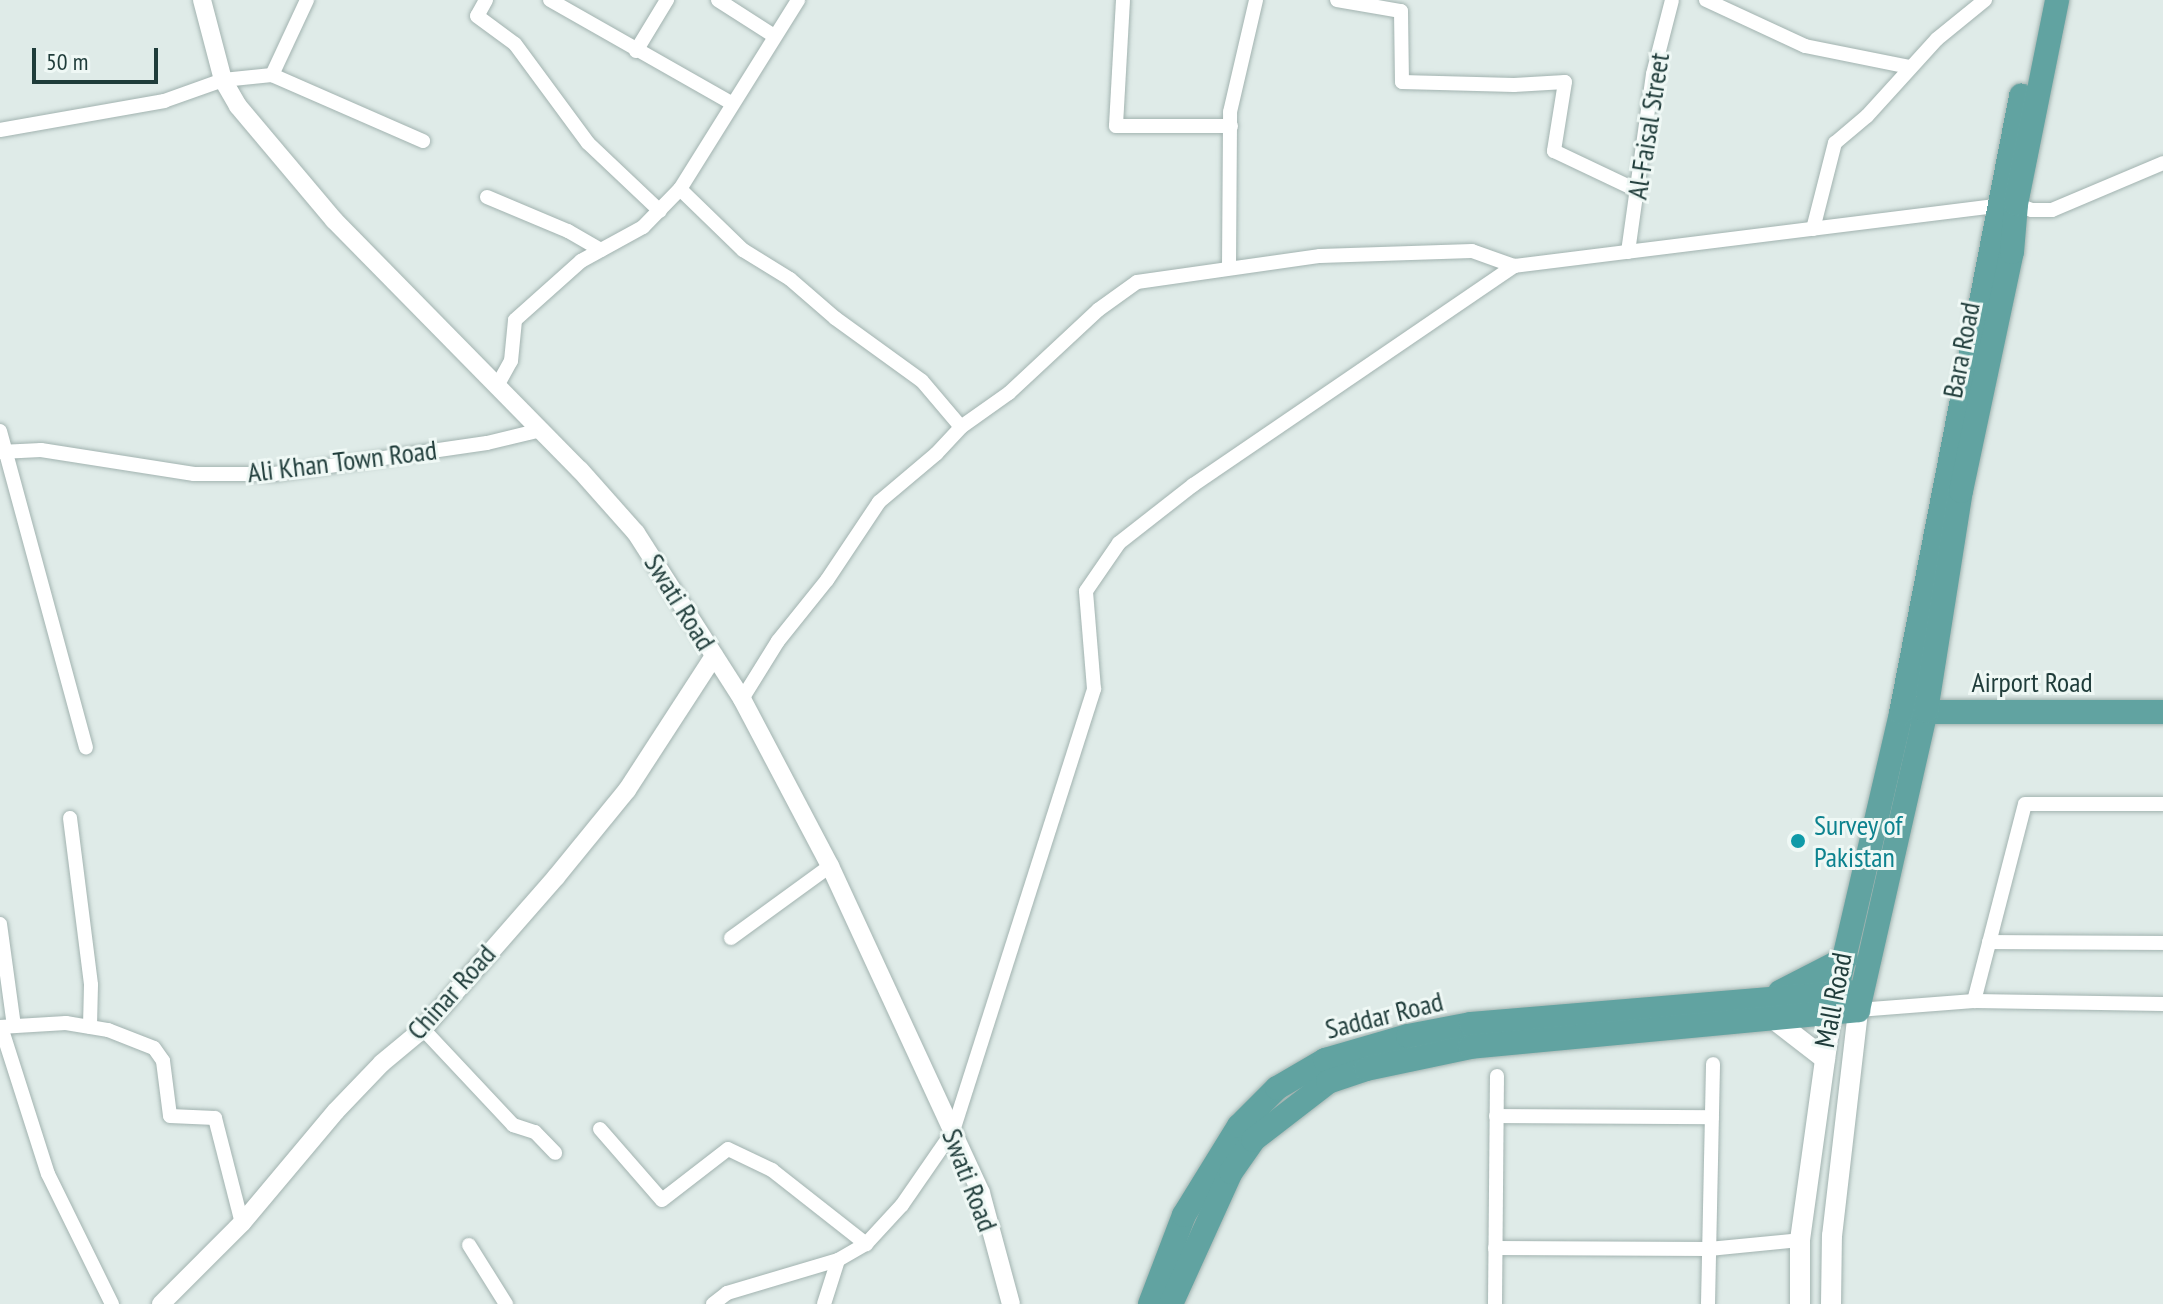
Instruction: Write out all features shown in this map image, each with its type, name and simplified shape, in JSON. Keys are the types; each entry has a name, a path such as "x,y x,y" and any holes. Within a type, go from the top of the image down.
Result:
{"main road":[{"path":"1834,1001 1901,713 2007,205 2042,0"},
{"name":"Bara Road","path":"1926,711 1961,491 2012,252 2007,205 2057,0"},
{"name":"Mall Road","path":"1831,1304 1832,1236 1860,1000 1926,711"},
{"name":"Airport Road","path":"1901,713 2163,712"},
{"name":"Saddar Road","path":"1150,1304 1184,1215 1239,1126 1277,1088 1325,1060 1408,1036 1471,1024 1769,1009 1846,958"},
{"path":"1171,1304 1231,1172 1253,1140 1328,1082 1366,1069 1470,1047 1860,1000"},
{"name":"Mall Road","path":"1800,1304 1800,1240 1834,1001"},
{"path":"1769,1009 1825,1059"}],"street":[{"name":"Swati Road","path":"202,0 223,80 238,106 334,220 541,430 636,533 742,699 830,866 981,1193 1011,1304"},
{"path":"272,75 307,0"},
{"path":"486,0 477,16 515,44 588,143 660,211"},
{"path":"550,0 733,104"},
{"path":"636,51 667,0"},
{"path":"718,0 774,36"},
{"path":"497,386 511,361 515,320 581,261 643,227 680,189 798,0"},
{"path":"1123,0 1116,126 1231,126"},
{"path":"1229,267 1230,112 1256,0"},
{"path":"1337,0 1401,11 1402,82 1514,85 1565,82 1554,151 1636,190"},
{"name":"Al-Faisal Street","path":"1628,252 1653,74 1672,0"},
{"path":"1706,0 1805,46 1909,67"},
{"path":"1813,229 1835,143 1867,116 1909,67 1985,0"},
{"path":"0,130 164,101 223,80 272,75 423,141"},
{"path":"742,699 778,641 827,580 879,502 936,454 961,427 1009,393 1098,310 1137,282 1320,256 1472,251 1514,266 2007,205 2052,210 2163,163"},
{"path":"680,189 743,250 790,279 835,318 922,381 961,427"},
{"path":"487,197 568,231 601,250"},
{"path":"713,1304 727,1293 838,1260 866,1244 902,1205 953,1131 1094,689 1086,591 1119,543 1193,485 1514,266"},
{"name":"Ali Khan Town Road","path":"2,452 41,450 194,474 274,474 487,443 541,430"},
{"path":"0,431 2,452 86,748"},
{"name":"Chinar Road","path":"161,1304 242,1223 336,1111 382,1063 423,1029 627,790 714,656"},
{"path":"1974,1001 2025,804 2163,804"},
{"path":"70,818 91,985 90,1027"},
{"path":"731,938 830,866"},
{"path":"0,924 5,1027 48,1174 112,1304"},
{"path":"1989,942 2163,943"},
{"path":"1860,1000 2163,1004"},
{"path":"5,1027 66,1023 90,1027 154,1048 163,1061 170,1116 215,1118 242,1223"},
{"path":"423,1029 513,1125 535,1132 555,1153"},
{"path":"1708,1304 1713,1064"},
{"path":"1495,1304 1497,1076"},
{"path":"1496,1116 1712,1117"},
{"path":"600,1129 662,1200 728,1149 772,1170 866,1244"},
{"path":"1495,1248 1709,1249 1800,1240"},
{"path":"469,1245 506,1304"},
{"path":"824,1304 838,1260"}],"place":[{"name":"Survey of Pakistan","path":"1798,841"}]}
